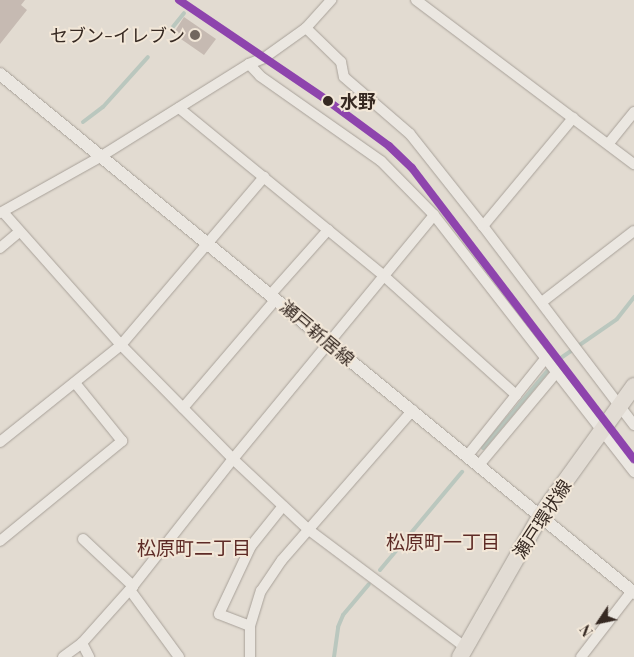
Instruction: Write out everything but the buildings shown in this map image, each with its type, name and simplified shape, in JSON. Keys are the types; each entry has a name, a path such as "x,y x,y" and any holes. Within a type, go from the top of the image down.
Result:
{"main road":[{"name":"瀬戸環状線","path":"462,652 541,515 602,433 634,386"}],"street":[{"path":"331,0 306,28 264,58 249,64 100,157 1,213 121,345 233,459 309,530 462,652"},
{"path":"416,0 634,164"},
{"path":"306,28 341,62 344,77 410,134 542,302 634,425"},
{"path":"249,64 260,76 382,161 434,215 634,472"},
{"name":"瀬戸新居線","path":"0,74 100,157 274,296 329,344 413,410 633,592"},
{"path":"179,108 384,276 516,395"},
{"path":"609,144 634,112"},
{"path":"483,226 573,118"},
{"path":"1,439 75,383 121,345 264,177"},
{"path":"63,657 82,643 131,588 233,459 434,215"},
{"path":"183,408 328,230"},
{"path":"542,302 634,231"},
{"path":"0,248 19,232"},
{"path":"468,455 546,360"},
{"path":"479,465 555,372"},
{"path":"0,541 122,441 75,383"},
{"path":"250,657 250,626 261,591 282,560 413,410"},
{"path":"250,626 219,614 251,546 283,506"},
{"path":"83,539 131,588 178,657"},
{"path":"582,657 633,592"},
{"path":"82,643 89,657"}],"waterway":[{"path":"172,28 184,13"},
{"path":"83,122 103,107 148,57"},
{"path":"483,448 555,362 617,319 634,297"},
{"path":"380,570 462,472"},
{"path":"334,657 338,627 343,615 369,584"}],"transit line":[{"path":"179,0 328,101 389,146 412,168 634,459"}],"place":[{"name":"セブン-イレブン","path":"195,35"},
{"name":"水野","path":"328,101"}],"district":[{"name":"松原町一丁目","path":"443,542"},
{"name":"松原町二丁目","path":"194,548"}]}
